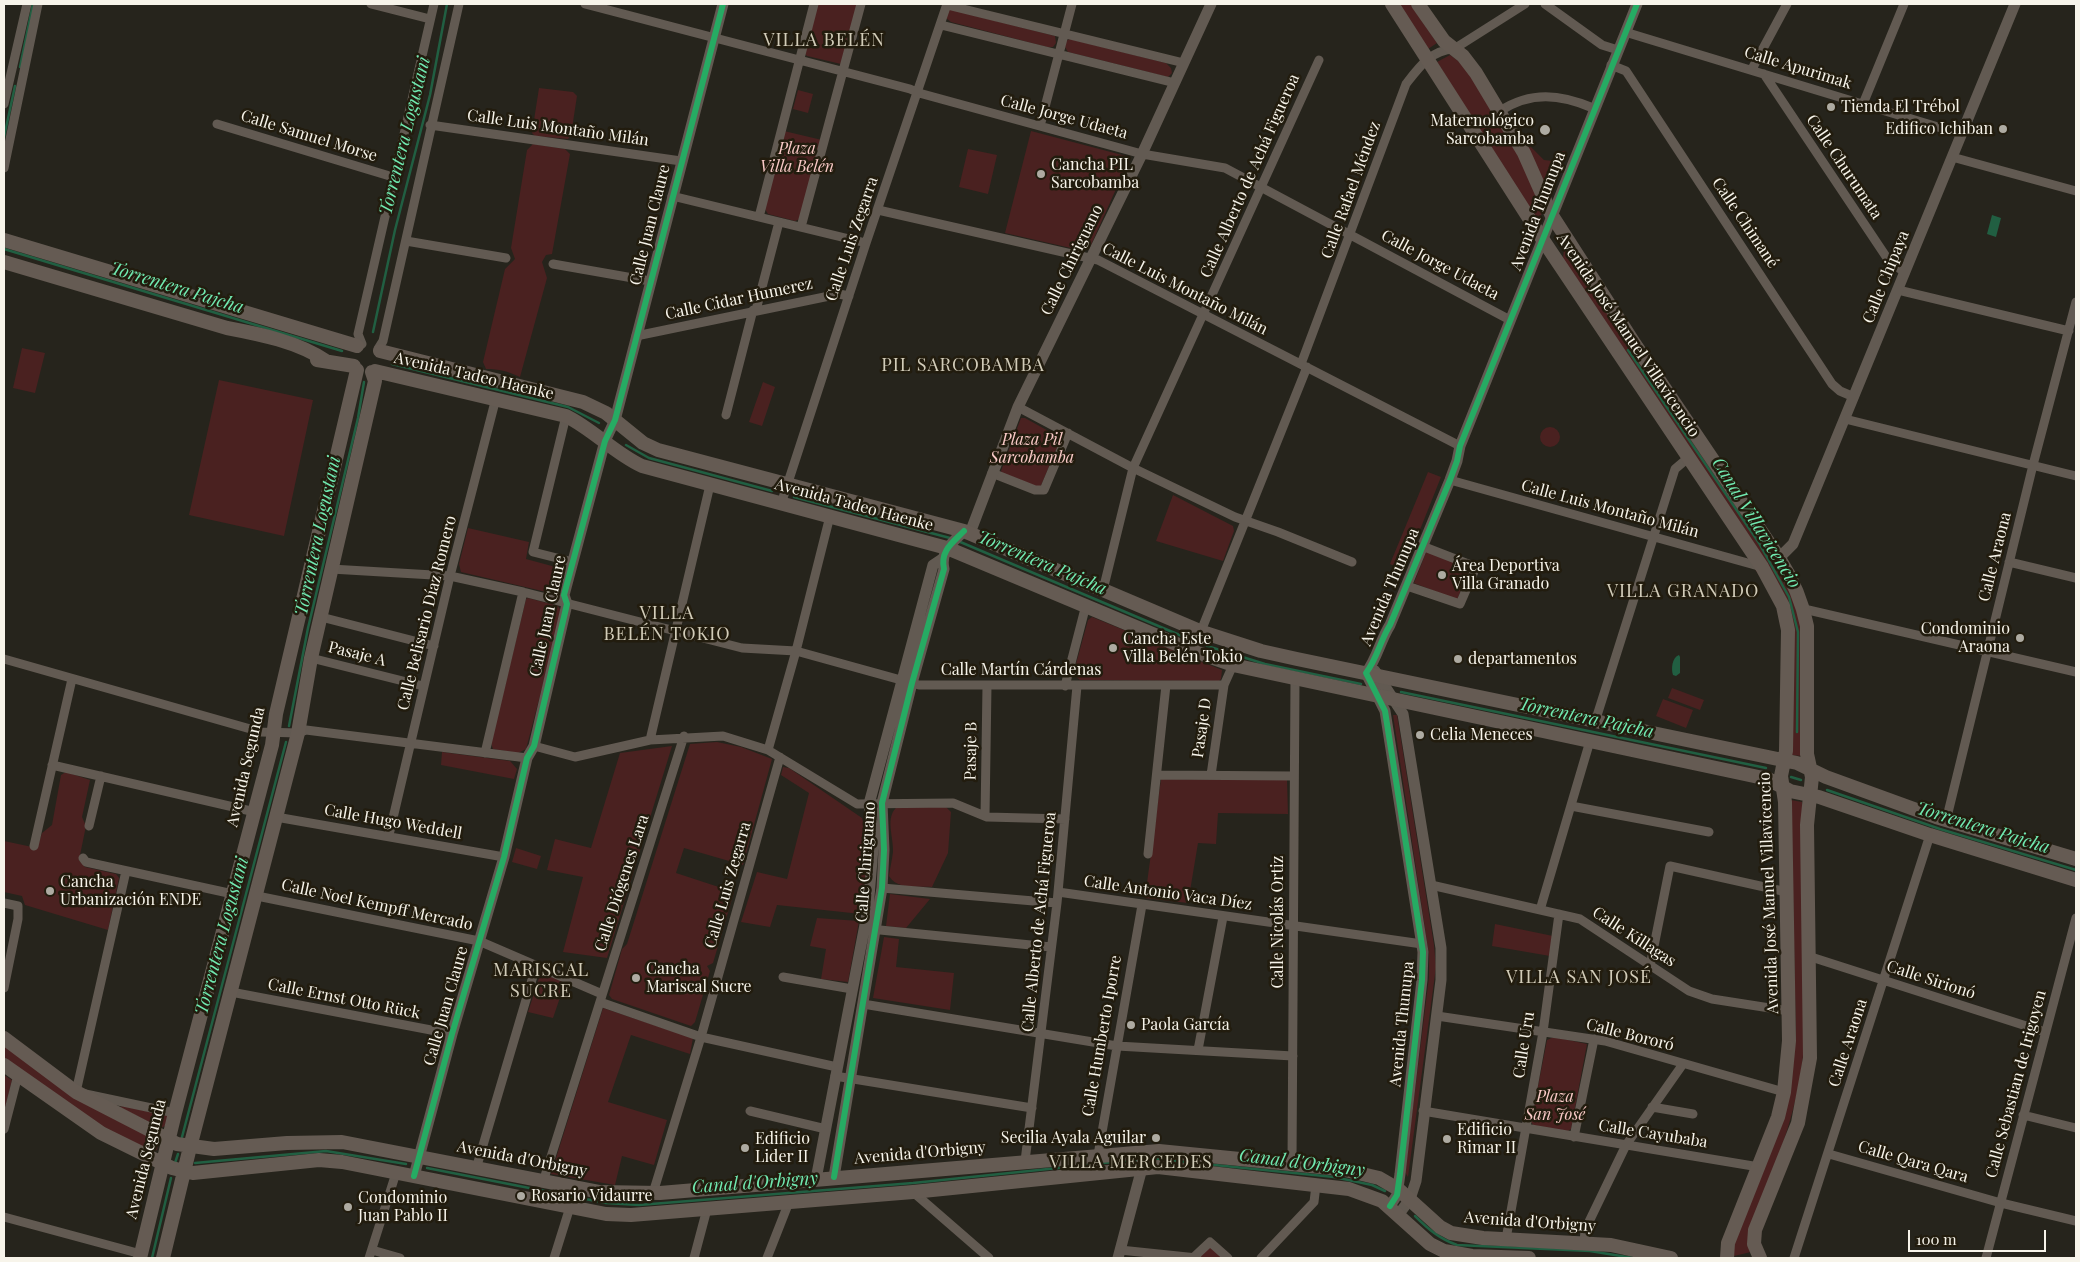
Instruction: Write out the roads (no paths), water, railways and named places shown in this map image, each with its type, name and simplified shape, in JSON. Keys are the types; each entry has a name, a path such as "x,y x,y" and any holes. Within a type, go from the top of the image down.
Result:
{"main road":[{"name":"Avenida José Manuel Villavicencio","path":"1392,4 1543,240 1762,567 1783,606 1788,630 1786,747 1782,785 1785,802 1790,1011 1789,1041 1784,1092 1771,1138 1728,1243 1728,1258"},
{"name":"Avenida José Manuel Villavicencio","path":"1418,4 1444,41 1467,62 1500,112 1524,152 1551,214 1634,342 1779,558 1798,591 1804,609 1807,626 1808,754 1812,776 1807,825 1811,1046 1806,1087 1791,1144 1755,1230 1754,1244 1760,1258"},
{"path":"4,240 359,345 371,344 379,350 382,361 374,371 364,373 356,368 316,360 248,339 227,328 4,262"},
{"path":"356,368 352,354 359,345"},
{"name":"Avenida Tadeo Haenke","path":"379,350 565,396 599,410 652,448 786,484 1103,590 1201,634 1261,651 1372,671 1595,722 1784,761 1810,769 1826,777 1946,821 2076,858"},
{"name":"Avenida Segunda","path":"140,1256 175,1113 272,746 273,731 356,368"},
{"path":"163,1258 298,733 311,658 375,381 374,371"},
{"name":"Avenida Tadeo Haenke","path":"374,371 496,398 566,416 583,425 628,459 642,466 830,516 956,542 1086,605 1233,665 1754,776 1782,785 1790,791 2076,880"},
{"name":"Avenida d'Orbigny","path":"4,1038 76,1092 169,1140 190,1147 214,1150 332,1141 600,1192 653,1193 1098,1154 1159,1151 1292,1164 1364,1174 1379,1178 1398,1188 1440,1227 1451,1233 1506,1239 1611,1245 1671,1258"},
{"path":"4,1065 102,1133 163,1164 184,1172 206,1172 319,1160 342,1162 606,1214 632,1215 913,1192 1158,1167 1349,1189 1371,1196 1395,1210 1418,1234 1430,1244 1444,1251 1472,1256 1529,1258"}],"street":[{"path":"4,104 7,74 27,4"},
{"path":"4,168 38,4"},
{"path":"371,4 430,19"},
{"path":"359,345 358,334 434,4"},
{"path":"379,350 383,341 430,125 459,4"},
{"name":"Calle Jorge Udaeta","path":"585,4 800,59 1142,154 1225,168 1510,320"},
{"name":"Calle Juan Claure","path":"414,1176 452,1034 504,857 527,758 534,746 567,604 564,595 605,441 615,420 723,4"},
{"path":"759,217 814,4"},
{"path":"801,227 861,4"},
{"path":"947,4 1184,63"},
{"name":"Calle Luis Zegarra","path":"781,504 848,296 919,93 947,4"},
{"path":"1040,126 1072,4"},
{"name":"Calle Chiriguano","path":"834,1177 882,888 884,850 882,803 933,565 956,542 992,473 1018,407 1142,154 1211,4"},
{"name":"Calle Rafael Méndez","path":"1194,649 1304,366 1406,84 1428,58 1443,50 1454,49 1525,4"},
{"path":"1545,4 1602,45 1618,50"},
{"name":"Avenida Thunupa","path":"1395,1210 1422,980 1422,944 1384,697 1372,671 1380,641 1390,625 1407,586 1458,461 1460,446 1543,240 1551,214 1593,108 1637,4"},
{"path":"1752,69 1787,4"},
{"path":"1862,104 1904,4"},
{"name":"Calle Chipaya","path":"1779,558 1794,544 2015,4"},
{"path":"941,25 1175,83"},
{"name":"Calle Apurimak","path":"1625,32 1961,134"},
{"name":"Calle Alberto de Achá Figueroa","path":"1103,590 1133,468 1319,60"},
{"name":"Calle Chimané","path":"1611,65 1626,71 1832,384 1840,391 1854,398"},
{"path":"7,74 22,77"},
{"name":"Calle Churumata","path":"1764,74 1887,258 1905,273"},
{"path":"1500,112 1525,98 1539,96 1567,99 1593,108"},
{"name":"Calle Samuel Morse","path":"216,124 393,177"},
{"name":"Calle Luis Montaño Milán","path":"430,125 681,161"},
{"path":"1952,157 2076,191"},
{"path":"672,196 866,243"},
{"name":"Calle Luis Montaño Milán","path":"878,210 1091,257 1460,446"},
{"path":"726,415 779,222"},
{"path":"406,241 506,258"},
{"path":"553,264 650,281"},
{"path":"1898,290 2069,331"},
{"name":"Calle Cidar Humerez","path":"636,336 754,310 839,294 848,296"},
{"name":"Calle Araona","path":"1946,821 2033,465 2076,302"},
{"name":"Calle Belisario Díaz Romero","path":"389,836 450,576 496,398"},
{"path":"1018,407 1133,468 1244,521 1352,562"},
{"path":"566,416 533,552 573,562"},
{"path":"1845,419 2076,476"},
{"path":"992,473 1035,490 1044,490 1068,433"},
{"path":"1595,722 1675,469 1688,458"},
{"name":"Calle Luis Montaño Milán","path":"1450,480 1762,567"},
{"path":"650,740 710,485"},
{"path":"768,750 796,651 830,516"},
{"path":"1407,586 1460,604 1476,567 1422,546"},
{"path":"2009,562 2076,578"},
{"name":"Calle Martín Cárdenas","path":"331,569 450,576 523,592 742,648 796,651 919,685 1224,685"},
{"path":"485,753 523,592"},
{"path":"1064,686 1086,605"},
{"path":"1804,609 2076,672"},
{"path":"321,616 434,646"},
{"name":"Pasaje A","path":"311,658 424,686"},
{"path":"4,659 261,732 298,733 306,730 527,758"},
{"path":"1224,685 1233,665"},
{"path":"34,846 72,679"},
{"name":"Calle Nicolás Ortiz","path":"1292,1164 1295,679"},
{"name":"Calle Chiriguano","path":"816,1179 864,928 873,866 874,836 870,804 907,681"},
{"name":"Pasaje D","path":"1211,775 1224,685"},
{"name":"Pasaje B","path":"985,816 987,686"},
{"name":"Calle Alberto de Achá Figueroa","path":"1025,1161 1057,904 1078,686"},
{"path":"1148,854 1166,686"},
{"name":"Avenida Thunupa","path":"1384,697 1403,714 1442,962 1416,1180 1410,1200 1395,1210"},
{"path":"534,746 574,757 650,740 684,736 723,736 768,750 857,804 953,803 985,816 1065,819"},
{"name":"Calle Diógenes Lara","path":"543,1182 684,736"},
{"path":"1540,910 1590,741"},
{"name":"Calle Luis Zegarra","path":"653,1193 701,1036 780,757"},
{"path":"52,765 255,812"},
{"path":"1157,775 1294,776"},
{"path":"89,826 101,776"},
{"path":"1571,806 1709,832"},
{"name":"Calle Hugo Weddell","path":"276,817 504,857"},
{"name":"Calle Araona","path":"1794,1258 1930,836"},
{"path":"83,858 86,862 233,894"},
{"path":"1650,966 1670,866 1787,892"},
{"path":"126,871 76,1092 175,1113"},
{"name":"Calle Killagas","path":"1431,885 1580,919 1689,991 1712,999 1790,1011"},
{"path":"882,888 1057,904"},
{"name":"Calle Antonio Vaca Díez","path":"1058,892 1142,906 1422,944"},
{"name":"Calle Noel Kempff Mercado","path":"256,896 478,942 536,966 601,998 701,1036 836,1071 850,1078 1032,1108"},
{"path":"4,903 18,906 18,919 4,988"},
{"name":"Calle Humberto Iporre","path":"1095,1172 1142,906"},
{"name":"Calle Uru","path":"1506,1239 1543,1032 1559,914"},
{"path":"1198,1050 1223,917"},
{"name":"Calle Sebastian de Irigoyen","path":"1986,1258 2076,918"},
{"path":"864,928 1051,947"},
{"name":"Calle Sirionó","path":"1808,956 2045,1032"},
{"path":"476,1169 536,966"},
{"path":"783,977 852,989"},
{"name":"Calle Ernst Otto Rück","path":"231,992 452,1034"},
{"path":"863,1004 1042,1032 1117,1046 1292,1056"},
{"name":"Calle Bororó","path":"1437,1016 1594,1039 1784,1092"},
{"path":"1574,1136 1594,1039"},
{"path":"1584,1243 1585,1230 1626,1145 1683,1064"},
{"path":"4,1129 18,1075"},
{"path":"1652,1108 1693,1114"},
{"path":"750,1111 826,1129"},
{"name":"Calle Cayubaba","path":"1423,1111 1759,1167"},
{"path":"2023,1115 2076,1128"},
{"path":"1142,1151 1142,1168 1119,1254 1196,1257 1210,1242 1228,1258"},
{"name":"Calle Qara Qara","path":"1829,1154 2000,1202 2076,1221"},
{"path":"396,1173 370,1254 400,1258"},
{"path":"1262,1258 1314,1202 1316,1185"},
{"path":"913,1192 984,1256"},
{"path":"767,1258 789,1202"},
{"path":"554,1258 570,1207"},
{"path":"694,1258 706,1209"},
{"path":"4,1216 140,1256"}],"waterway":[{"path":"20,67 33,4"},
{"name":"Torrentera Logustani","path":"373,332 395,230 430,95 447,4"},
{"path":"4,137 15,86"},
{"name":"Torrentera Pajcha","path":"4,249 342,351"},
{"name":"Canal Villavicencio","path":"1628,350 1759,543 1789,597 1798,632 1797,732"},
{"name":"Torrentera Pajcha","path":"392,364 568,407 599,423"},
{"name":"Torrentera Logustani","path":"289,726 308,628 358,418 364,382"},
{"name":"Torrentera Pajcha","path":"626,445 649,458 772,491"},
{"name":"Torrentera Pajcha","path":"794,497 950,538"},
{"name":"Torrentera Pajcha","path":"958,541 1189,639"},
{"name":"Torrentera Pajcha","path":"1207,646 1265,664 1361,684"},
{"name":"Torrentera Pajcha","path":"1401,692 1766,768"},
{"name":"Torrentera Logustani","path":"182,1137 286,742"},
{"name":"Torrentera Pajcha","path":"1791,777 1801,780"},
{"name":"Torrentera Pajcha","path":"1827,790 1940,829 2076,870"},
{"name":"Canal d'Orbigny","path":"195,1163 326,1151 406,1164"},
{"name":"Torrentera Logustani","path":"175,1163 178,1154"},
{"name":"Canal d'Orbigny","path":"1155,1159 1334,1177 1372,1185 1385,1191"},
{"name":"Canal d'Orbigny","path":"1103,1163 1136,1160"},
{"name":"Canal d'Orbigny","path":"427,1168 606,1203 639,1205 913,1183 1087,1165"},
{"name":"Torrentera Logustani","path":"152,1258 171,1178"},
{"name":"Canal d'Orbigny","path":"1415,1216 1445,1240 1457,1245 1590,1251 1633,1258"}],"place":[{"name":"Tienda El Trébol","path":"1831,107"},
{"name":"Edifico Ichiban","path":"2003,129"},
{"name":"Maternológico Sarcobamba","path":"1545,130"},
{"name":"Cancha PIL Sarcobamba","path":"1041,174"},
{"name":"Área Deportiva Villa Granado","path":"1442,575"},
{"name":"Condominio Araona","path":"2020,638"},
{"name":"Cancha Este Villa Belén Tokio","path":"1113,648"},
{"name":"departamentos","path":"1458,659"},
{"name":"Celia Meneces","path":"1420,735"},
{"name":"Cancha Urbanización ENDE","path":"50,891"},
{"name":"Cancha Mariscal Sucre","path":"636,978"},
{"name":"Paola García","path":"1131,1025"},
{"name":"Secilia Ayala Aguilar","path":"1156,1138"},
{"name":"Edificio Rimar II","path":"1447,1139"},
{"name":"Edificio Lider II","path":"745,1148"},
{"name":"Rosario Vidaurre","path":"521,1196"},
{"name":"Condominio Juan Pablo II","path":"348,1207"}],"district":[{"name":"VILLA BELÉN","path":"824,40"},
{"name":"PIL SARCOBAMBA","path":"963,365"},
{"name":"VILLA GRANADO","path":"1683,591"},
{"name":"VILLA BELÉN TOKIO","path":"667,623"},
{"name":"VILLA SAN JOSÉ","path":"1579,977"},
{"name":"MARISCAL SUCRE","path":"541,980"},
{"name":"VILLA MERCEDES","path":"1131,1162"}],"park label":[{"name":"Plaza Villa Belén","path":"797,158"},
{"name":"Plaza Pil Sarcobamba","path":"1032,449"},
{"name":"Plaza San José","path":"1555,1106"}]}
